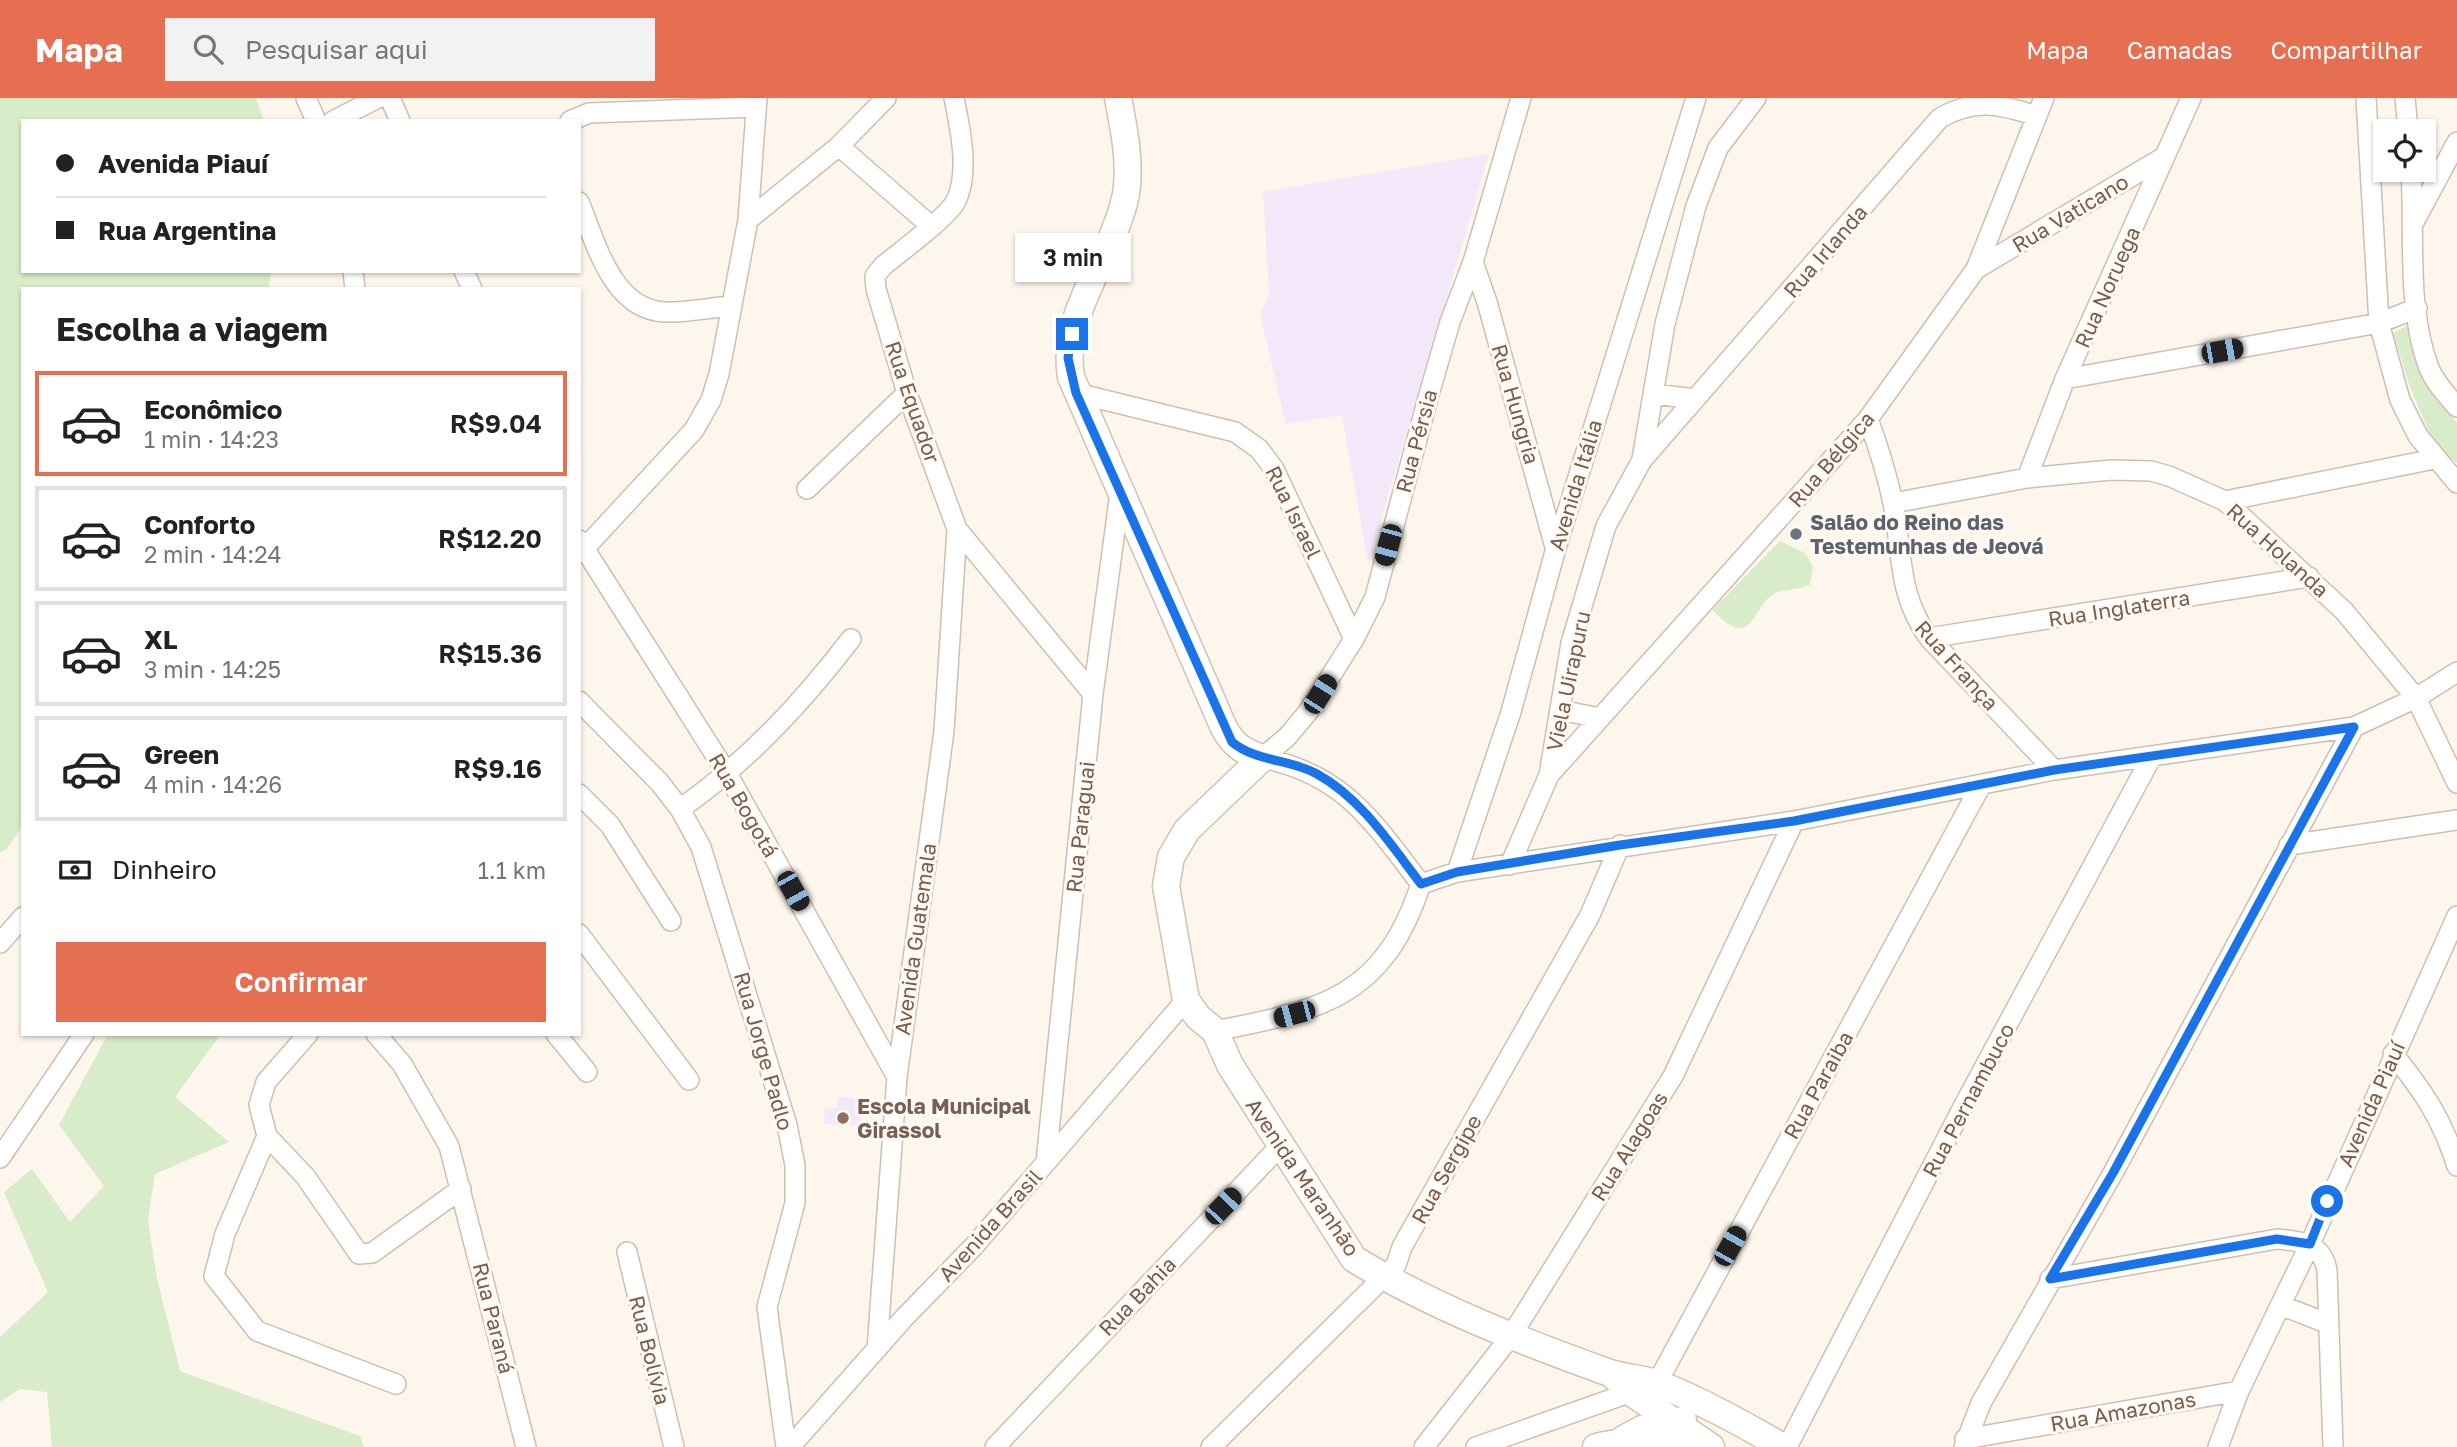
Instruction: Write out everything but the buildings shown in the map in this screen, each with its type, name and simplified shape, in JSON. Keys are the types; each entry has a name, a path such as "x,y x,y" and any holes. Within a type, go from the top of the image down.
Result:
{"main road":[{"path":"1118,98 1126,146 1126,194 1118,223 1072,334 1068,358 1076,393 1224,728 1232,742 1242,751 1262,758 1187,830 1171,857 1166,886 1169,919 1186,1000"},
{"name":"Avenida Maranhão","path":"1186,1000 1198,1017 1214,1031 1230,1065 1354,1259 1385,1278 1511,1336 1611,1373 1657,1383 1735,1419 1785,1447"},
{"path":"1611,1373 1632,1393 1712,1446"},
{"path":"1596,1447 1622,1440 1642,1429 1674,1421 1735,1419 1727,1435 1712,1446 1622,1440"}],"street":[{"path":"306,98 315,119"},
{"path":"337,119 378,98"},
{"path":"390,98 399,119"},
{"path":"748,220 839,146 886,98"},
{"name":"Rua Equador","path":"954,98 959,120 961,186 956,203 883,266 875,276 876,289 907,393 957,529 1093,694"},
{"name":"Rua Pérsia","path":"1262,758 1287,737 1308,712 1354,639 1374,597 1431,386 1473,262 1521,98"},
{"name":"Avenida Itália","path":"1457,872 1511,712 1556,548 1696,98"},
{"path":"1642,460 1665,324 1704,184 1718,148 1756,98"},
{"name":"Rua Noruega","path":"2027,478 2066,379 2164,157 2186,116 2191,98"},
{"path":"2366,98 2379,323 2400,400 2434,458 2457,483"},
{"path":"2405,98 2407,119"},
{"name":"Rua Irlanda","path":"1642,460 1940,118 1958,105 1983,102 2040,107"},
{"path":"575,119 589,113 757,103 748,220 729,306 719,374 703,416 694,430 582,544"},
{"name":"Rua Bélgica","path":"1549,775 1868,419 1976,269 2040,107"},
{"path":"2413,223 2457,142"},
{"path":"839,146 931,226"},
{"name":"Rua Vaticano","path":"1976,269 2164,157"},
{"path":"2411,182 2417,309 2430,370 2457,407"},
{"path":"581,207 618,288 632,303 665,312 729,306"},
{"name":"Rua Hungria","path":"1473,262 1487,302 1556,548"},
{"path":"2066,379 2379,323 2417,309"},
{"path":"807,489 907,393"},
{"name":"Rua Israel","path":"1076,393 1235,432 1259,449 1275,469 1354,639"},
{"path":"1654,394 1695,399"},
{"name":"Rua França","path":"1868,419 1893,503 1904,585 1913,616 1929,638 2054,770"},
{"path":"2225,501 2434,458"},
{"name":"Viela Uirapuru","path":"1510,864 1549,775 1571,643 1606,526 1642,460"},
{"name":"Rua Holanda","path":"1893,503 2027,478 2111,470 2151,471 2225,501 2344,611 2416,698 2457,783"},
{"name":"Rua Paraguai","path":"1046,1162 1093,694 1120,493"},
{"name":"Avenida Guatemala","path":"877,1349 897,1077 944,731 957,529"},
{"name":"Rua Bogotá","path":"582,544 728,775 897,1077"},
{"name":"Rua Inglaterra","path":"1929,638 2309,577"},
{"path":"680,809 728,775 810,692 851,639"},
{"path":"1214,1031 1312,1009 1337,998 1384,961 1399,936 1421,884 1457,872 1620,845 1794,821 2054,770 2354,727 2416,698 2457,672"},
{"path":"1560,710 1600,718"},
{"name":"Rua Jorge Padlo","path":"584,714 660,783 680,809 701,847 787,1125 795,1165 795,1203 767,1307 788,1447"},
{"path":"1964,1443 1981,1404 2050,1279 2113,1173 2354,727"},
{"name":"Rua Pernambuco","path":"1785,1447 2152,756"},
{"path":"1262,758 1293,764 1318,775 1362,809 1421,884"},
{"name":"Rua Paraiba","path":"1657,1383 1980,786"},
{"path":"581,796 610,825 671,921"},
{"path":"2289,845 2457,820"},
{"name":"Rua Alagoas","path":"1424,1447 1511,1336 1673,1076 1794,821"},
{"name":"Rua Sergipe","path":"1211,1447 1396,1265 1402,1247 1590,915 1620,845"},
{"name":"Avenida Piauí","path":"2218,1447 2239,1391 2310,1244 2457,916"},
{"path":"0,943 21,920"},
{"path":"581,937 689,1080"},
{"name":"Avenida Brasil","path":"788,1447 974,1246 1186,1000"},
{"path":"0,1158 83,1036"},
{"path":"306,1036 266,1082 259,1105 267,1136 305,1176 359,1254 365,1256 461,1189"},
{"name":"Rua Paraná","path":"378,1036 402,1064 449,1146 526,1447"},
{"path":"558,1036 587,1072"},
{"path":"2393,1054 2430,1100 2447,1133 2457,1166"},
{"path":"267,1136 225,1234 214,1276 257,1331 396,1384"},
{"name":"Rua Bahia","path":"995,1447 1280,1146"},
{"path":"2050,1279 2277,1239 2310,1244 2325,1256 2333,1447"},
{"name":"Rua Bolívia","path":"627,1252 674,1447"},
{"path":"2280,1305 2329,1324"},
{"path":"1476,1447 1657,1383"},
{"name":"Rua Amazonas","path":"1964,1443 2239,1391"}],"shaded area":[{"path":"1489,154 1368,564 1342,415 1286,424 1260,316 1269,295 1263,192"},
{"name":"Escola Municipal Girassol","path":"838,1097 862,1099 861,1126 824,1124 825,1109 837,1108"}],"green space":[{"path":"0,98 256,98 263,119 21,119 21,273 271,273 269,287 21,287 21,828 6,850 0,852"},
{"path":"2407,326 2423,382 2457,423 2457,463 2435,447 2409,384 2393,333"},
{"path":"1780,541 1805,553 1813,566 1810,585 1778,592 1769,597 1745,627 1737,628 1726,623 1712,610"},
{"path":"107,1036 220,1036 175,1097 229,1142 155,1174 148,1220 157,1279 180,1371 360,1436 364,1447 52,1447 47,1392 20,1389 0,1402 0,1337 48,1292 4,1192 32,1169 70,1222 104,1186 59,1125"}],"place":[{"name":"Salão do Reino das Testemunhas de Jeová","path":"1796,534"},
{"name":"Escola Municipal Girassol","path":"843,1118"}],"route":[{"path":"1072,334 1068,358 1076,393 1232,742 1242,751 1293,764 1318,775 1362,809 1421,884 1457,872 1620,845 1794,821 2054,770 2354,727 2113,1173 2050,1279 2277,1239 2310,1244 2327,1201"}]}
